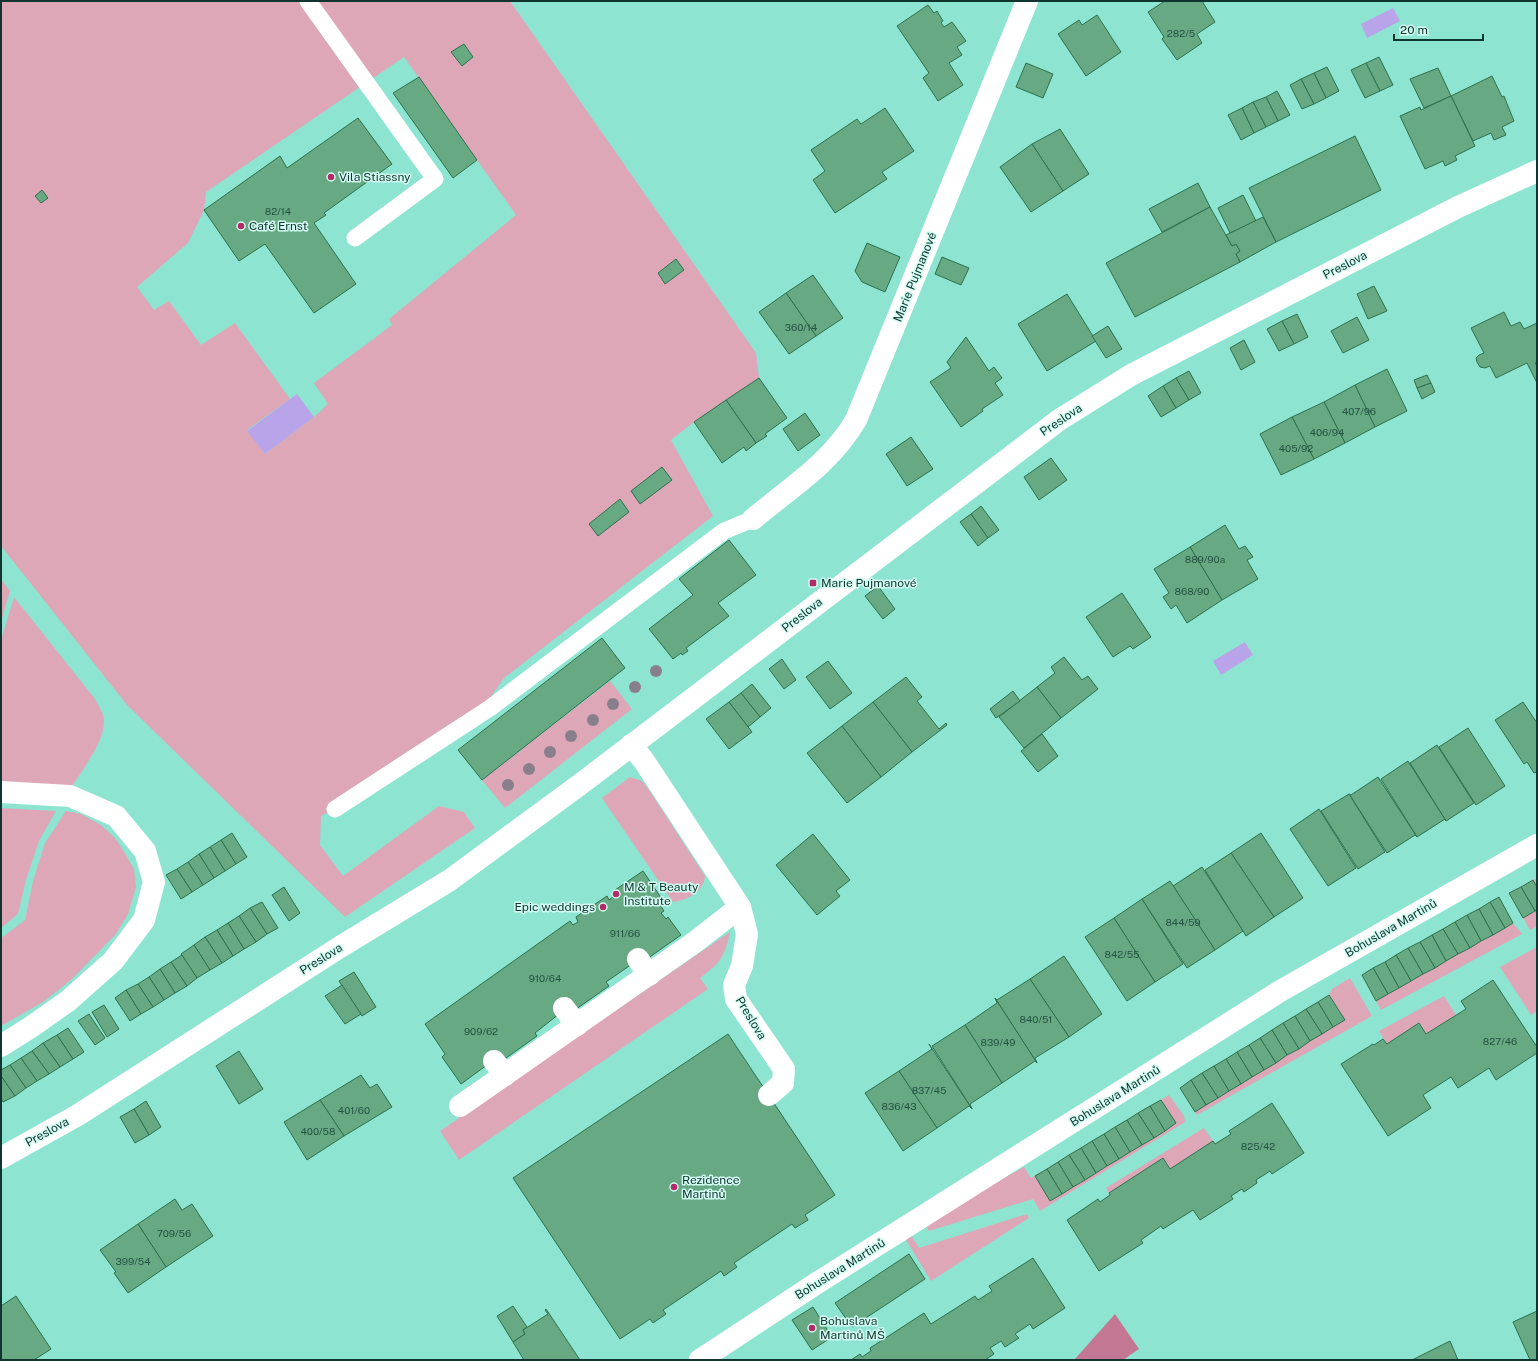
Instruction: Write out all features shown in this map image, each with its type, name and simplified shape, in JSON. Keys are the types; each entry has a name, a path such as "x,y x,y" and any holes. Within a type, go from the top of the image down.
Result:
{"street":[{"name":"Marie Pujmanové","path":"753,519 824,462 847,436 856,420 1027,1"},
{"name":"Preslova","path":"1,1158 78,1115 340,947 450,880 631,745 1059,420 1131,375 1458,207 1537,170"},
{"name":"Preslova","path":"631,745 644,761 740,908 747,934 742,966 734,985 736,999 784,1069 783,1083 769,1095"},
{"path":"1,792 70,796 116,816 145,851 154,882 144,920 113,961 68,1001 31,1028 1,1046"},
{"name":"Bohuslava Martinů","path":"700,1360 817,1283 1282,990 1537,846"},
{"path":"460,1106 499,1068 571,1016 643,967 740,908"}],"lane":[{"path":"308,1 436,179 355,238"},
{"path":"335,809 490,708 724,531 753,519"}],"shaded area":[{"path":"1,1 510,1 756,353 759,378 694,422 671,440 713,516 504,678 492,695 490,708 335,809 321,816 320,845 343,876 439,806 464,812 475,828 345,917 127,705 1,546","holes":["404,57 516,215 389,319 392,325 314,383 328,404 314,417 265,454 247,430 290,399 235,323 201,345 169,301 154,310 137,287 188,243 204,210 206,192"]},
{"path":"1393,8 1400,21 1367,38 1361,24"},
{"path":"297,394 314,417 265,454 247,431"},
{"path":"1,579 10,591 1,622"},
{"path":"14,597 95,699 102,711 104,727 101,736 87,764 71,788 1,784 1,640"},
{"path":"1245,642 1253,655 1221,675 1213,661"},
{"path":"610,681 632,709 505,808 482,780"},
{"path":"630,777 642,781 649,790 705,876 704,882 698,891 689,897 673,902 602,798"},
{"path":"1,808 56,811 39,841 26,880 18,914 1,928"},
{"path":"66,811 81,814 101,825 115,838 123,850 134,869 136,887 128,914 116,934 71,980 43,1002 1,1026 1,938 25,920 33,881 45,843"},
{"path":"1537,878 1537,926 1530,930 1509,893"},
{"path":"1499,897 1513,923 1522,934 1381,1010 1362,975"},
{"path":"730,932 724,954 721,959 700,978 708,989 459,1160 440,1131"},
{"path":"1537,947 1537,1011 1531,1015 1500,967"},
{"path":"1350,978 1372,1016 1197,1115 1180,1088 1329,995 1332,989"},
{"path":"1444,996 1456,1015 1426,1034 1419,1023 1387,1044 1379,1031"},
{"path":"1169,1095 1184,1116 1185,1122 1040,1211 1033,1199 929,1231 924,1223 1024,1167 1031,1178"},
{"path":"1204,1128 1213,1141 1170,1169 1163,1158 1109,1193 1106,1188"},
{"path":"1027,1214 1029,1218 931,1281 903,1235 909,1232 919,1248"},
{"path":"1115,1314 1139,1349 1123,1360 1074,1360"}],"building":[{"path":"1165,1 1202,1 1215,22 1197,34 1202,43 1177,60 1162,39 1164,37 1148,12"},
{"path":"928,5 934,13 937,11 943,21 941,23 944,27 952,22 966,41 957,47 962,55 949,63 963,85 938,101 923,78 929,73 897,26"},
{"path":"1097,15 1121,52 1086,76 1058,34 1079,20 1082,25"},
{"path":"464,44 473,57 462,66 451,52"},
{"path":"1379,57 1393,85 1380,91 1366,63"},
{"path":"1026,63 1053,74 1043,98 1016,87"},
{"path":"1366,63 1380,91 1365,98 1351,70"},
{"path":"1327,67 1339,91 1326,98 1314,73"},
{"path":"1438,68 1451,96 1424,108 1410,79"},
{"path":"1314,73 1326,98 1314,104 1301,79"},
{"path":"1492,76 1502,97 1504,96 1514,121 1502,127 1506,135 1494,140 1491,133 1473,141 1451,96"},
{"path":"419,77 477,160 453,178 393,93"},
{"path":"1301,79 1314,104 1302,109 1290,85"},
{"path":"1277,91 1290,115 1278,121 1266,97"},
{"path":"1451,96 1475,146 1455,156 1457,160 1445,166 1443,161 1425,169 1400,116 1420,107 1421,110"},
{"path":"1266,97 1278,121 1266,127 1253,102"},
{"path":"1253,102 1266,127 1254,133 1242,108"},
{"path":"885,108 914,151 882,172 887,179 835,213 813,180 825,171 811,150 857,119 861,124"},
{"path":"1242,108 1254,133 1241,140 1228,115"},
{"path":"358,118 392,164 324,213 326,215 314,223 356,284 314,313 265,244 239,261 204,210 280,156 287,168"},
{"path":"1060,129 1089,174 1063,191 1032,144"},
{"path":"1355,136 1381,190 1276,242 1249,188"},
{"path":"1032,144 1063,191 1031,212 1000,167"},
{"path":"1198,183 1210,207 1162,232 1149,209"},
{"path":"42,190 48,198 41,203 35,196"},
{"path":"1243,195 1256,221 1230,233 1218,208"},
{"path":"1210,207 1232,246 1236,244 1240,251 1236,254 1240,262 1135,317 1106,263"},
{"path":"1263,217 1276,242 1240,262 1236,254 1240,251 1236,244 1232,246 1226,235"},
{"path":"867,243 900,257 885,292 862,282 855,271"},
{"path":"942,257 969,268 961,285 935,274"},
{"path":"676,259 684,270 665,284 658,273"},
{"path":"813,275 843,318 816,336 786,293"},
{"path":"1374,286 1387,311 1368,319 1357,294"},
{"path":"786,293 816,336 789,354 759,312"},
{"path":"1067,294 1096,341 1047,371 1018,324"},
{"path":"1504,312 1511,326 1520,322 1524,329 1537,323 1537,362 1535,363 1537,366 1537,383 1527,363 1496,378 1490,366 1485,368 1480,367 1477,362 1476,358 1484,353 1471,328"},
{"path":"1297,314 1308,337 1294,344 1282,321"},
{"path":"1357,317 1369,340 1343,353 1331,331"},
{"path":"1282,321 1294,344 1279,351 1267,329"},
{"path":"1108,326 1122,349 1106,358 1092,336"},
{"path":"966,337 989,371 994,367 1002,378 995,383 1003,395 982,409 983,411 961,427 930,382 951,368 947,362"},
{"path":"1244,340 1255,362 1241,370 1230,348"},
{"path":"1387,369 1407,411 1375,427 1355,385"},
{"path":"1189,371 1201,393 1189,400 1176,378"},
{"path":"1427,375 1431,383 1417,388 1414,380"},
{"path":"759,378 787,418 765,434 767,436 756,443 726,400"},
{"path":"1176,378 1189,400 1176,408 1163,386"},
{"path":"1431,383 1435,392 1422,399 1417,388"},
{"path":"1355,385 1375,427 1345,443 1324,402"},
{"path":"1163,386 1176,408 1161,417 1148,396"},
{"path":"726,400 756,443 746,451 744,447 722,463 694,422"},
{"path":"1324,402 1345,443 1314,459 1292,417"},
{"path":"805,413 820,435 798,451 783,429"},
{"path":"1292,417 1314,459 1281,475 1260,434"},
{"path":"911,437 933,469 907,486 886,454"},
{"path":"1051,458 1067,480 1039,500 1024,477"},
{"path":"662,467 672,480 640,504 631,491"},
{"path":"620,499 629,512 598,536 589,524"},
{"path":"981,506 999,530 988,538 971,514"},
{"path":"971,514 988,538 978,546 960,522"},
{"path":"1225,525 1239,549 1245,546 1253,557 1247,560 1258,579 1222,600 1190,547"},
{"path":"729,540 756,575 718,603 729,616 686,648 688,651 682,655 681,653 673,659 649,629 693,595 679,579"},
{"path":"1190,547 1222,600 1187,623 1176,605 1171,609 1163,597 1169,593 1154,569"},
{"path":"878,586 895,609 883,619 865,596"},
{"path":"1122,593 1151,637 1133,649 1130,646 1113,657 1086,617"},
{"path":"602,638 625,668 482,780 458,750"},
{"path":"1064,657 1082,680 1088,676 1098,689 1061,718 1037,687 1055,673 1051,667"},
{"path":"782,659 796,680 784,689 769,669"},
{"path":"828,661 852,693 830,709 806,677"},
{"path":"906,677 922,697 917,701 939,729 946,723 947,725 912,752 873,702"},
{"path":"752,684 771,708 760,717 741,693"},
{"path":"1037,687 1061,718 1024,748 999,717"},
{"path":"1013,691 1020,701 996,718 990,709"},
{"path":"741,693 760,717 748,727 729,702"},
{"path":"729,702 752,732 729,749 706,719"},
{"path":"873,702 912,752 881,777 842,726"},
{"path":"1523,702 1537,723 1537,772 1534,773 1527,762 1524,764 1495,720"},
{"path":"842,726 881,777 847,803 807,753"},
{"path":"1468,728 1505,786 1476,805 1439,747"},
{"path":"1042,734 1058,756 1038,772 1021,751"},
{"path":"1437,745 1474,803 1446,821 1410,763"},
{"path":"1408,761 1445,819 1417,837 1381,779"},
{"path":"1378,777 1417,837 1415,835 1387,853 1349,794 1351,795"},
{"path":"1349,794 1385,852 1358,869 1321,811"},
{"path":"1319,809 1356,868 1328,886 1290,829"},
{"path":"232,833 247,857 236,864 221,840"},
{"path":"1261,833 1303,898 1274,917 1231,853"},
{"path":"813,834 850,880 836,891 840,896 817,915 776,865"},
{"path":"221,840 236,864 225,871 210,847"},
{"path":"210,847 225,871 214,878 199,854"},
{"path":"1231,853 1274,917 1246,936 1205,870"},
{"path":"199,854 214,878 203,885 188,862"},
{"path":"188,862 203,885 192,892 177,869"},
{"path":"1202,867 1243,931 1215,950 1173,886"},
{"path":"177,869 192,892 181,899 166,875"},
{"path":"643,871 664,902 660,905 664,911 661,913 666,919 668,917 681,935 644,961 632,964 606,982 609,986 572,1012 559,1014 535,1033 537,1036 499,1063 487,1065 461,1084 442,1057 445,1054 425,1024 570,921 573,925 578,922 576,917 607,896 609,900 614,896 612,892"},
{"path":"1533,880 1537,887 1537,910 1535,911 1521,887"},
{"path":"1170,881 1215,950 1187,968 1142,899"},
{"path":"284,887 300,913 289,921 272,895"},
{"path":"1521,887 1535,911 1523,918 1509,893"},
{"path":"1499,897 1513,923 1505,928 1490,902"},
{"path":"1142,899 1183,964 1155,982 1114,918"},
{"path":"262,902 278,928 267,934 250,908"},
{"path":"1490,902 1505,928 1493,935 1479,909"},
{"path":"250,908 267,934 256,942 239,916"},
{"path":"1479,909 1493,935 1481,941 1467,915"},
{"path":"1467,915 1481,941 1470,948 1455,922"},
{"path":"239,916 256,942 244,949 228,923"},
{"path":"1114,918 1155,982 1127,1001 1085,937"},
{"path":"1455,922 1470,948 1458,954 1443,929"},
{"path":"228,923 244,949 233,956 217,930"},
{"path":"1443,929 1458,954 1446,961 1432,935"},
{"path":"217,930 233,956 222,963 205,937"},
{"path":"1432,935 1446,961 1435,968 1420,942"},
{"path":"205,937 222,963 210,970 194,945"},
{"path":"1420,942 1435,968 1423,974 1408,948"},
{"path":"194,945 210,970 197,978 181,954"},
{"path":"1408,948 1423,974 1411,981 1396,955"},
{"path":"182,955 197,978 187,986 171,962"},
{"path":"1396,955 1411,981 1399,988 1385,962"},
{"path":"1064,956 1102,1014 1069,1037 1030,979"},
{"path":"171,962 187,986 175,993 160,969"},
{"path":"1385,962 1399,988 1388,994 1373,968"},
{"path":"1373,968 1388,994 1376,1001 1362,975"},
{"path":"160,969 175,993 164,1000 149,977"},
{"path":"354,972 376,1007 362,1016 339,981"},
{"path":"149,977 164,1000 153,1007 138,984"},
{"path":"1030,979 1069,1037 1035,1058 1037,1063 995,998 997,1000"},
{"path":"1493,980 1537,1047 1537,1053 1496,1080 1489,1068 1458,1088 1451,1077 1423,1095 1431,1108 1388,1136 1341,1064 1383,1039 1387,1044 1419,1023 1426,1034 1466,1009 1461,1001"},
{"path":"138,984 153,1007 141,1014 126,990"},
{"path":"342,985 361,1014 345,1024 325,996"},
{"path":"126,990 141,1014 130,1021 115,998"},
{"path":"1329,995 1345,1020 1333,1027 1318,1002"},
{"path":"995,998 1037,1063 1035,1061 1002,1083 965,1025 997,1003"},
{"path":"1318,1002 1333,1027 1322,1034 1306,1009"},
{"path":"104,1005 119,1029 107,1037 92,1012"},
{"path":"1306,1009 1322,1034 1310,1041 1295,1016"},
{"path":"89,1014 105,1038 95,1045 78,1021"},
{"path":"1295,1016 1310,1041 1299,1049 1283,1023"},
{"path":"1283,1023 1299,1049 1287,1055 1272,1030"},
{"path":"965,1025 1002,1083 970,1104 972,1109 932,1046"},
{"path":"68,1028 84,1052 73,1059 57,1035"},
{"path":"1272,1030 1287,1055 1276,1063 1260,1038"},
{"name":"Rezidence Martinů","path":"728,1034 835,1195 805,1215 808,1220 795,1228 792,1224 734,1263 737,1267 724,1276 721,1271 663,1310 666,1314 653,1323 650,1319 620,1339 513,1178"},
{"path":"57,1035 73,1059 60,1067 43,1043"},
{"path":"1260,1038 1276,1063 1264,1070 1249,1045"},
{"path":"43,1043 60,1067 49,1074 32,1051"},
{"path":"929,1044 972,1109 969,1106 937,1128 899,1071 932,1049"},
{"path":"1249,1045 1264,1070 1252,1077 1237,1052"},
{"path":"32,1051 49,1074 37,1081 21,1058"},
{"path":"239,1051 263,1089 239,1104 216,1066"},
{"path":"1237,1052 1252,1077 1241,1084 1226,1059"},
{"path":"21,1058 37,1081 26,1088 10,1065"},
{"path":"1226,1059 1241,1084 1229,1091 1214,1066"},
{"path":"10,1065 26,1088 15,1096 1,1076 1,1070"},
{"path":"1214,1066 1229,1091 1218,1098 1202,1073"},
{"path":"899,1071 937,1128 903,1151 865,1093"},
{"path":"1202,1073 1218,1098 1206,1105 1191,1080"},
{"path":"361,1075 370,1088 377,1084 392,1107 344,1136 320,1100"},
{"path":"1,1076 15,1096 3,1102 1,1099"},
{"path":"1191,1080 1206,1105 1195,1112 1180,1088"},
{"path":"320,1100 344,1136 307,1160 284,1122"},
{"path":"1161,1100 1176,1123 1165,1131 1150,1106"},
{"path":"146,1101 161,1127 149,1135 134,1109"},
{"path":"1272,1103 1304,1153 1272,1174 1270,1171 1256,1180 1257,1183 1244,1192 1242,1189 1231,1196 1233,1199 1200,1220 1193,1210 1163,1229 1161,1226 1141,1240 1143,1243 1099,1271 1067,1220 1098,1199 1100,1202 1110,1195 1109,1193 1163,1158 1170,1169 1213,1141 1215,1144 1231,1134 1229,1131"},
{"path":"1150,1106 1165,1131 1154,1138 1138,1113"},
{"path":"134,1109 149,1135 135,1143 120,1117"},
{"path":"1138,1113 1154,1138 1142,1145 1127,1120"},
{"path":"1127,1120 1142,1145 1130,1152 1115,1127"},
{"path":"1115,1127 1130,1152 1119,1159 1104,1134"},
{"path":"1104,1134 1119,1159 1107,1166 1092,1141"},
{"path":"1092,1141 1107,1166 1096,1173 1081,1148"},
{"path":"1081,1148 1096,1173 1085,1180 1069,1155"},
{"path":"1069,1155 1085,1180 1073,1187 1058,1162"},
{"path":"1058,1162 1073,1187 1062,1194 1047,1169"},
{"path":"1047,1169 1062,1194 1050,1201 1035,1176"},
{"path":"175,1199 182,1210 192,1204 213,1236 166,1267 138,1224"},
{"path":"138,1224 166,1267 128,1293 114,1273 116,1272 100,1250"},
{"path":"909,1254 925,1279 852,1327 835,1303"},
{"path":"1033,1258 1065,1308 1033,1329 1030,1324 1015,1334 1019,1338 1005,1347 1001,1341 990,1348 994,1354 985,1360 851,1360 860,1354 862,1357 871,1351 870,1348 924,1313 931,1324 975,1296 978,1300 992,1291 989,1286"},
{"path":"16,1296 51,1349 34,1360 1,1360 1,1306"},
{"path":"513,1306 527,1327 523,1330 525,1334 513,1342 497,1316"},
{"name":"Bohuslava Martinů MŠ","path":"813,1307 832,1337 812,1350 792,1320"},
{"path":"546,1309 580,1360 524,1360 513,1342 525,1334 523,1330 548,1314 545,1310"},
{"path":"1537,1311 1537,1360 1530,1360 1513,1322"},
{"path":"1450,1341 1458,1360 1412,1360"}],"place":[{"name":"Vila Stiassny","path":"331,177"},
{"name":"Café Ernst","path":"241,226"},
{"name":"Marie Pujmanové","path":"813,583"},
{"name":"M & T Beauty Institute","path":"616,894"},
{"name":"Epic weddings","path":"603,907"},
{"name":"Rezidence Martinů","path":"674,1187"},
{"name":"Bohuslava Martinů MŠ","path":"812,1328"}]}
